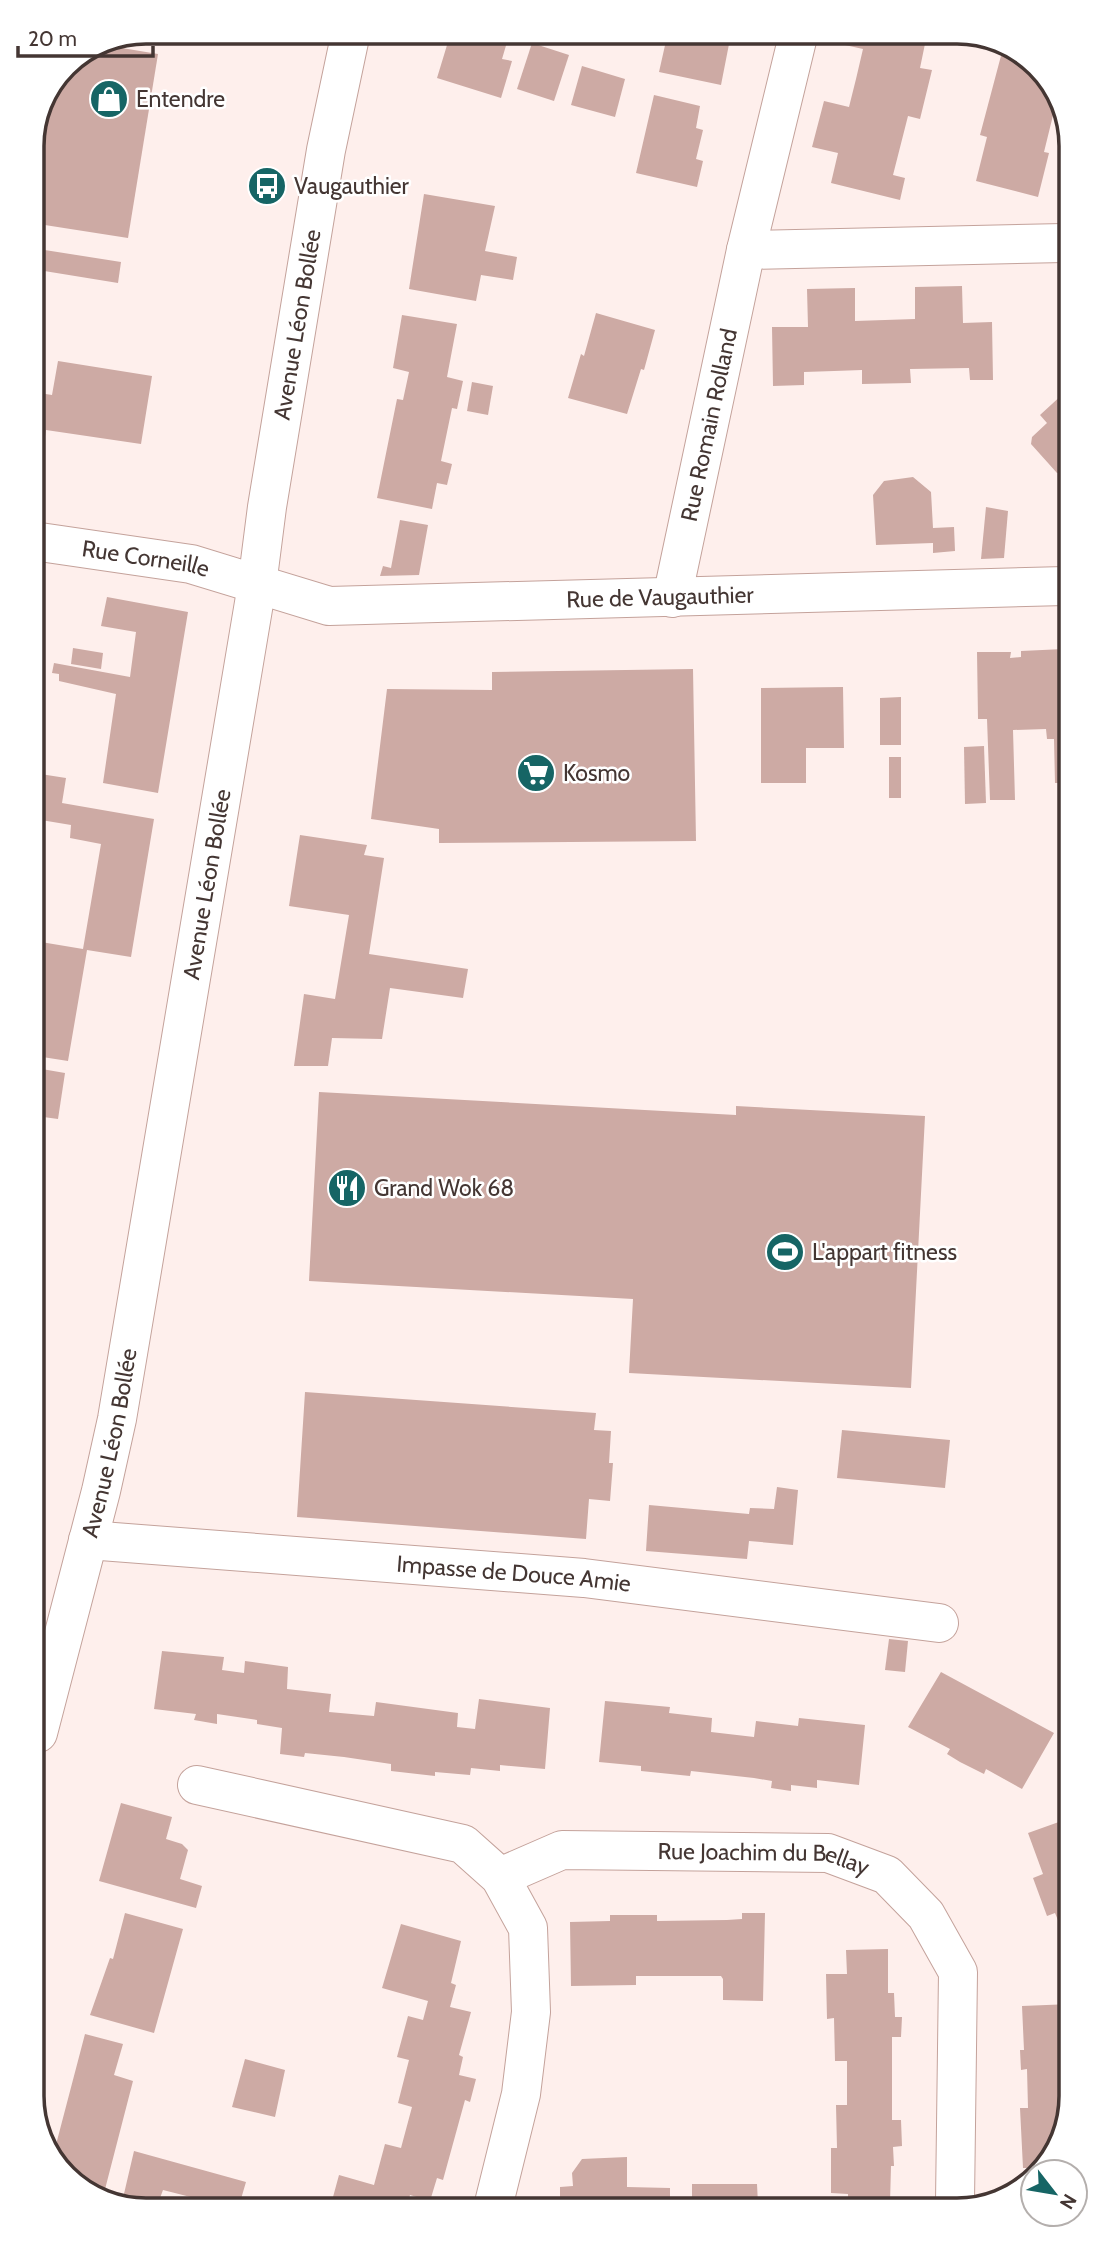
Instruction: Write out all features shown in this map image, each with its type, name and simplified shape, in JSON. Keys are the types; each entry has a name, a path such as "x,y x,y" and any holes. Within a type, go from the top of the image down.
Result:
{"street":[{"name":"Avenue Léon Bollée","path":"44,1710 102,1491 126,1367 257,585 267,507 326,150 348,44"},
{"name":"Rue Romain Rolland","path":"672,598 746,250 796,44"},
{"path":"746,250 1059,243"},
{"name":"Rue Corneille","path":"44,543 191,564 257,585"},
{"name":"Rue de Vaugauthier","path":"257,585 328,606 1059,586"},
{"name":"Impasse de Douce Amie","path":"88,1540 584,1578 939,1623"},
{"path":"197,1785 463,1844 500,1877 528,1928 531,2012 521,2094 495,2198"},
{"name":"Rue Joachim du Bellay","path":"500,1877 562,1850 828,1853 887,1875 926,1915 958,1972 955,2198"}],"building":[{"path":"447,44 506,44 502,59 512,61 501,98 437,78"},
{"path":"532,44 569,55 554,101 517,89"},
{"path":"665,44 729,44 721,85 659,72"},
{"path":"840,44 925,44 920,68 932,70 920,119 908,116 893,175 905,178 900,200 831,183 838,153 812,147 824,101 849,107 863,49"},
{"path":"119,48 158,54 128,238 44,225 44,139 54,100 78,69 106,51"},
{"path":"1002,54 1030,73 1046,95 1054,112 1044,152 1049,153 1038,197 976,181 987,137 980,135"},
{"path":"582,66 625,79 615,117 571,105"},
{"path":"654,95 700,106 696,128 703,130 696,159 703,161 697,187 636,173"},
{"path":"424,194 495,206 485,251 517,257 513,280 481,275 476,301 409,289"},
{"path":"44,250 121,262 118,283 44,271"},
{"path":"962,286 963,323 992,322 993,380 970,380 969,368 910,369 911,383 862,384 862,370 804,372 804,385 773,386 772,327 808,327 807,289 855,288 855,321 915,319 915,287"},
{"path":"596,313 655,330 644,370 641,369 627,414 568,398"},
{"path":"402,315 457,324 447,377 463,381 457,409 452,408 441,461 452,464 447,485 437,483 432,509 377,498 397,399 403,400 409,372 393,368"},
{"path":"58,361 152,376 141,444 46,430 44,444 44,394 52,395"},
{"path":"472,382 493,386 488,415 467,411"},
{"path":"1059,398 1059,473 1031,444 1032,437 1047,423 1040,415"},
{"path":"913,477 931,492 933,528 954,527 955,551 933,553 933,543 876,545 873,495 884,481"},
{"path":"986,507 1008,511 1004,558 981,559"},
{"path":"400,520 428,525 419,575 380,576 383,566 391,568"},
{"path":"107,597 188,612 158,793 103,783 116,694 59,681 59,674 52,673 54,663 130,677 136,632 101,626"},
{"path":"73,648 103,653 101,669 71,664"},
{"path":"1059,649 1059,783 1055,783 1054,739 1047,739 1046,729 1013,730 1015,800 990,800 987,719 978,719 977,652 1011,652 1010,658 1021,657 1021,651"},
{"name":"Kosmo","path":"693,669 696,841 439,843 439,829 371,819 387,689 492,690 492,672"},
{"path":"843,687 844,748 806,748 806,783 761,783 761,688"},
{"path":"901,697 901,745 880,745 880,698"},
{"path":"984,746 986,803 965,804 964,747"},
{"path":"889,757 901,757 901,798 889,798"},
{"path":"44,775 66,778 62,803 154,819 131,957 87,950 68,1061 44,1057 44,942 83,949 101,844 70,838 71,825 44,820"},
{"path":"300,835 367,845 364,855 384,858 369,954 468,969 463,998 390,988 382,1039 332,1038 328,1066 294,1066 304,994 335,999 349,915 289,906"},
{"path":"44,1069 65,1073 58,1119 44,1117"},
{"path":"319,1092 736,1115 736,1106 925,1116 911,1388 629,1373 633,1299 309,1281"},
{"path":"305,1392 596,1413 594,1430 611,1431 609,1463 613,1463 610,1501 589,1499 586,1539 297,1517"},
{"path":"842,1430 950,1440 945,1488 837,1478"},
{"path":"777,1487 798,1490 793,1545 749,1541 747,1559 646,1551 649,1505 749,1514 750,1508 774,1509"},
{"path":"889,1639 908,1641 905,1672 885,1670"},
{"path":"162,1651 224,1657 222,1670 244,1673 245,1661 288,1667 287,1689 331,1694 329,1712 374,1716 376,1702 458,1713 457,1727 475,1729 479,1699 550,1708 545,1769 500,1765 500,1771 471,1768 470,1775 435,1772 435,1776 391,1771 391,1764 344,1757 305,1753 304,1757 280,1754 282,1728 257,1724 257,1720 217,1714 217,1724 194,1720 196,1714 154,1709"},
{"path":"941,1672 1054,1733 1022,1789 986,1769 984,1774 960,1762 947,1754 950,1749 908,1727"},
{"path":"605,1701 670,1707 669,1713 712,1718 711,1732 754,1737 756,1721 798,1726 799,1718 865,1725 859,1785 817,1780 817,1788 791,1785 791,1791 771,1788 772,1781 754,1778 691,1771 690,1776 641,1771 641,1766 599,1762"},
{"path":"121,1803 172,1817 166,1839 182,1844 188,1850 180,1879 202,1886 196,1908 99,1881"},
{"path":"1059,1822 1059,1923 1055,1913 1047,1916 1033,1878 1043,1874 1028,1833"},
{"path":"125,1913 183,1929 154,2033 90,2015 110,1958 113,1959"},
{"path":"742,1913 765,1913 763,2001 723,2000 721,1976 636,1976 636,1985 571,1986 570,1922 610,1921 610,1915 657,1915 657,1921 727,1920 742,1919"},
{"path":"401,1924 461,1941 451,1983 456,1985 450,2007 471,2012 459,2055 463,2057 459,2075 476,2079 470,2102 465,2100 443,2180 437,2178 431,2198 410,2195 409,2198 333,2198 339,2175 374,2185 385,2144 401,2148 412,2107 398,2103 409,2060 397,2057 408,2016 423,2020 428,2001 382,1988"},
{"path":"888,1949 888,1993 894,1993 895,2017 902,2017 901,2037 892,2037 892,2120 901,2120 902,2146 893,2147 890,2198 848,2198 848,2194 831,2193 831,2148 837,2148 836,2105 847,2105 847,2061 835,2061 834,2018 827,2019 826,1974 847,1974 846,1950"},
{"path":"1059,2004 1057,2117 1049,2142 1038,2158 1022,2158 1020,2108 1028,2108 1027,2069 1021,2070 1020,2050 1024,2050 1022,2006"},
{"path":"85,2034 123,2044 114,2075 133,2081 105,2189 73,2169 56,2145"},
{"path":"245,2059 285,2070 275,2117 232,2107"},
{"path":"134,2151 246,2182 241,2198 195,2198 163,2190 160,2198 124,2196"},
{"path":"627,2157 627,2187 670,2188 670,2198 560,2198 560,2187 573,2186 572,2173 582,2159"},
{"path":"692,2184 757,2184 758,2198 692,2198"}],"place":[{"name":"Entendre","path":"109,99"},
{"name":"Vaugauthier","path":"267,186"},
{"name":"Kosmo","path":"536,773"},
{"name":"Grand Wok 68","path":"347,1188"},
{"name":"L'appart fitness","path":"785,1252"}]}
